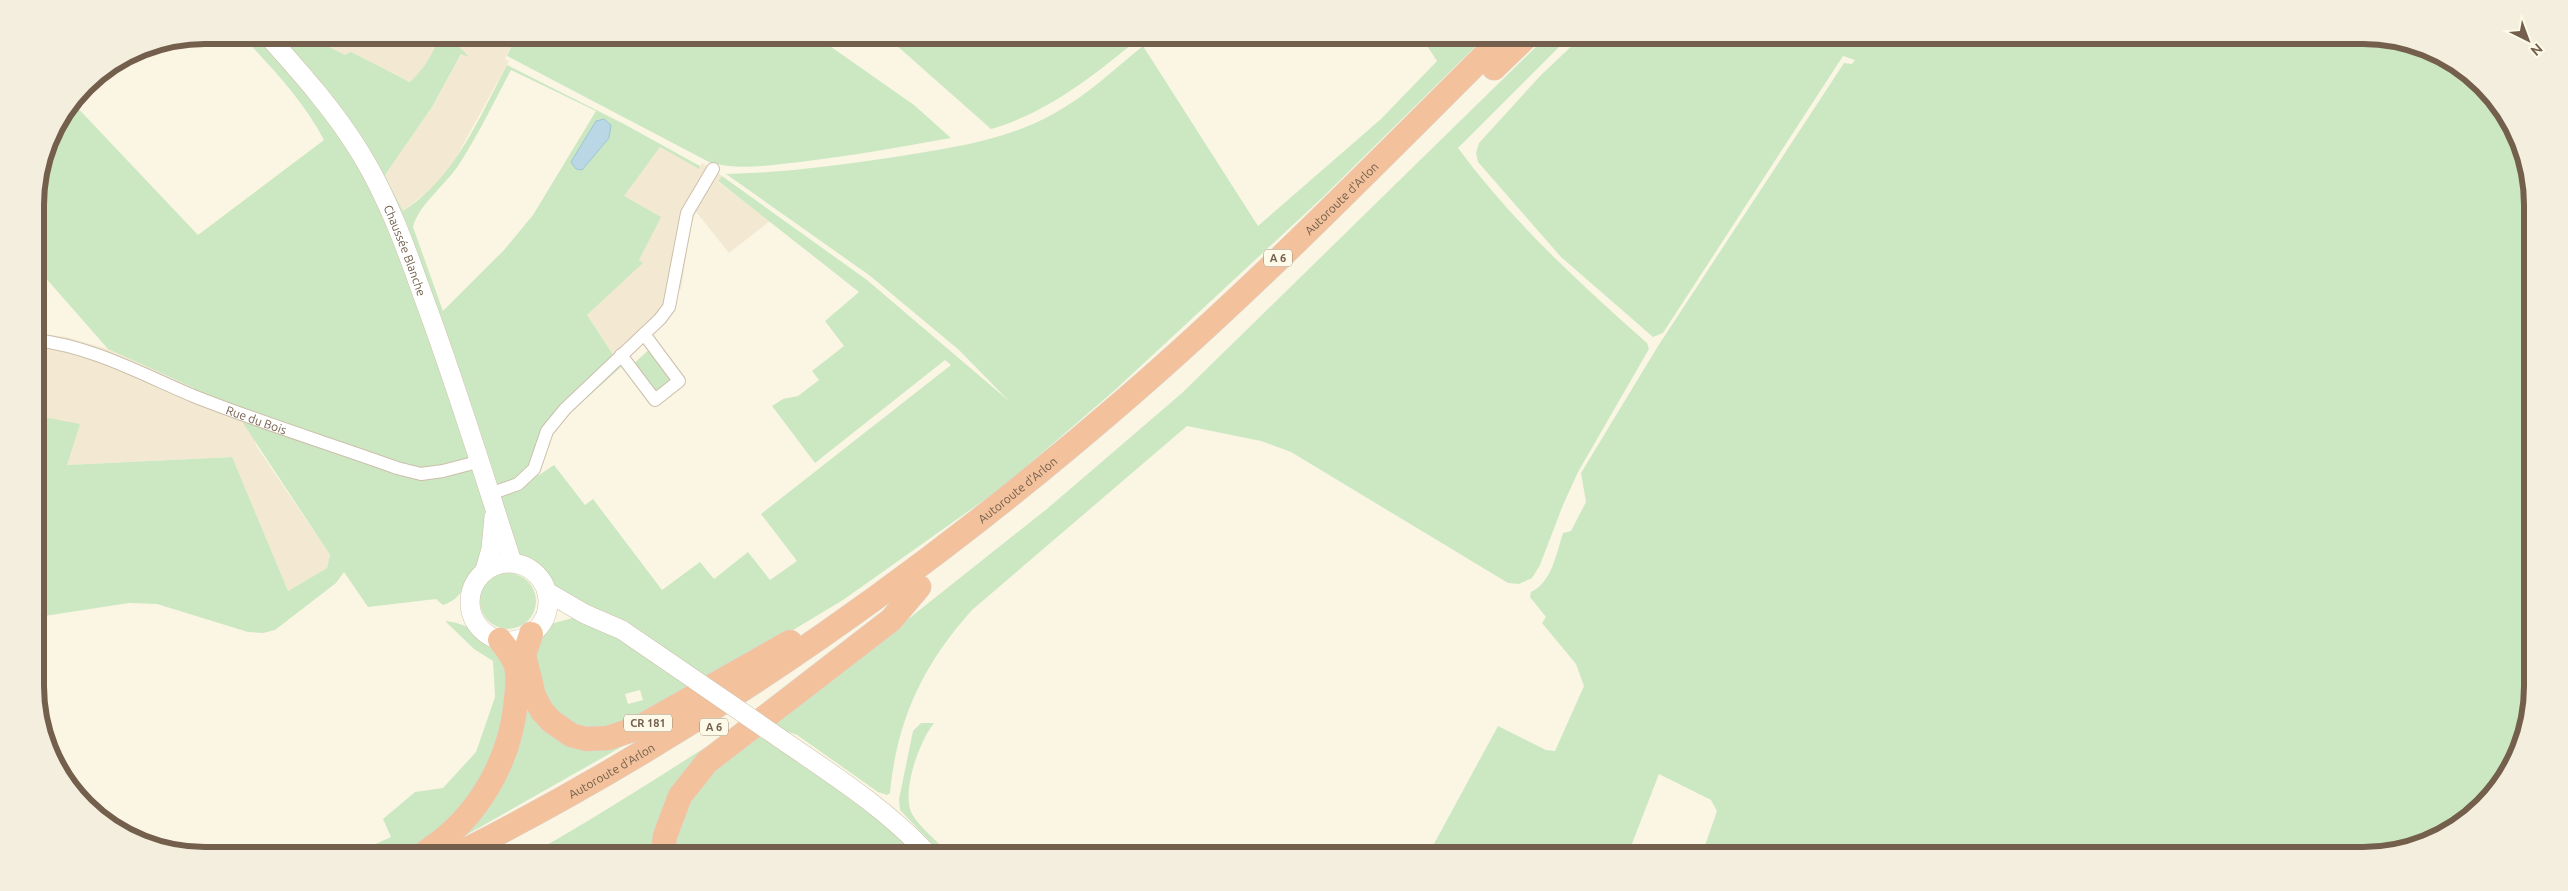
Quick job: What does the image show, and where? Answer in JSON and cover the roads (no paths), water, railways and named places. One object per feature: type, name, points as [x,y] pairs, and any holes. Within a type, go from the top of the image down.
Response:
[{"type":"highway","name":"Autoroute d'Arlon","points":[[472,847],[538,812],[676,732],[848,620],[975,524],[1129,396],[1212,321],[1496,44]]},
{"type":"highway","name":"Autoroute d'Arlon","points":[[506,847],[574,811],[763,696],[919,587],[1085,455],[1208,346],[1342,218],[1518,44]]},
{"type":"highway","name":"A 6","points":[[664,847],[665,836],[680,796],[707,762],[891,620],[919,587]]},
{"type":"highway","name":"CR 181","points":[[538,626],[524,655],[534,696],[542,711],[551,722],[571,735],[586,739],[608,738],[638,728],[822,624],[848,620]]},
{"type":"highway","points":[[432,847],[458,824],[483,796],[500,766],[509,742],[518,681],[516,666],[500,640]]},
{"type":"main road","name":"Chaussée Blanche","points":[[274,44],[334,116],[361,153],[379,185],[420,286],[481,460],[492,502],[512,562]]},
{"type":"main road","points":[[485,570],[493,566],[512,562],[524,565],[542,581],[547,592],[547,610],[538,626],[522,639],[500,640],[489,636],[480,628],[470,608],[472,587],[485,570],[492,550],[492,502]]},
{"type":"main road","points":[[547,592],[585,614],[622,630],[868,799],[921,847]]},
{"type":"main road","points":[[538,626],[585,614]]},
{"type":"street","points":[[492,502],[518,484],[534,469],[547,431],[565,409],[644,334],[669,307],[688,213],[714,169]]},
{"type":"street","points":[[621,355],[655,400],[679,381],[644,334]]},
{"type":"street","name":"Rue du Bois","points":[[44,341],[65,344],[105,356],[245,416],[397,468],[421,474],[443,471],[481,460]]},
{"type":"water","points":[[604,119],[611,125],[609,138],[582,170],[576,169],[571,162],[596,121]]}]
